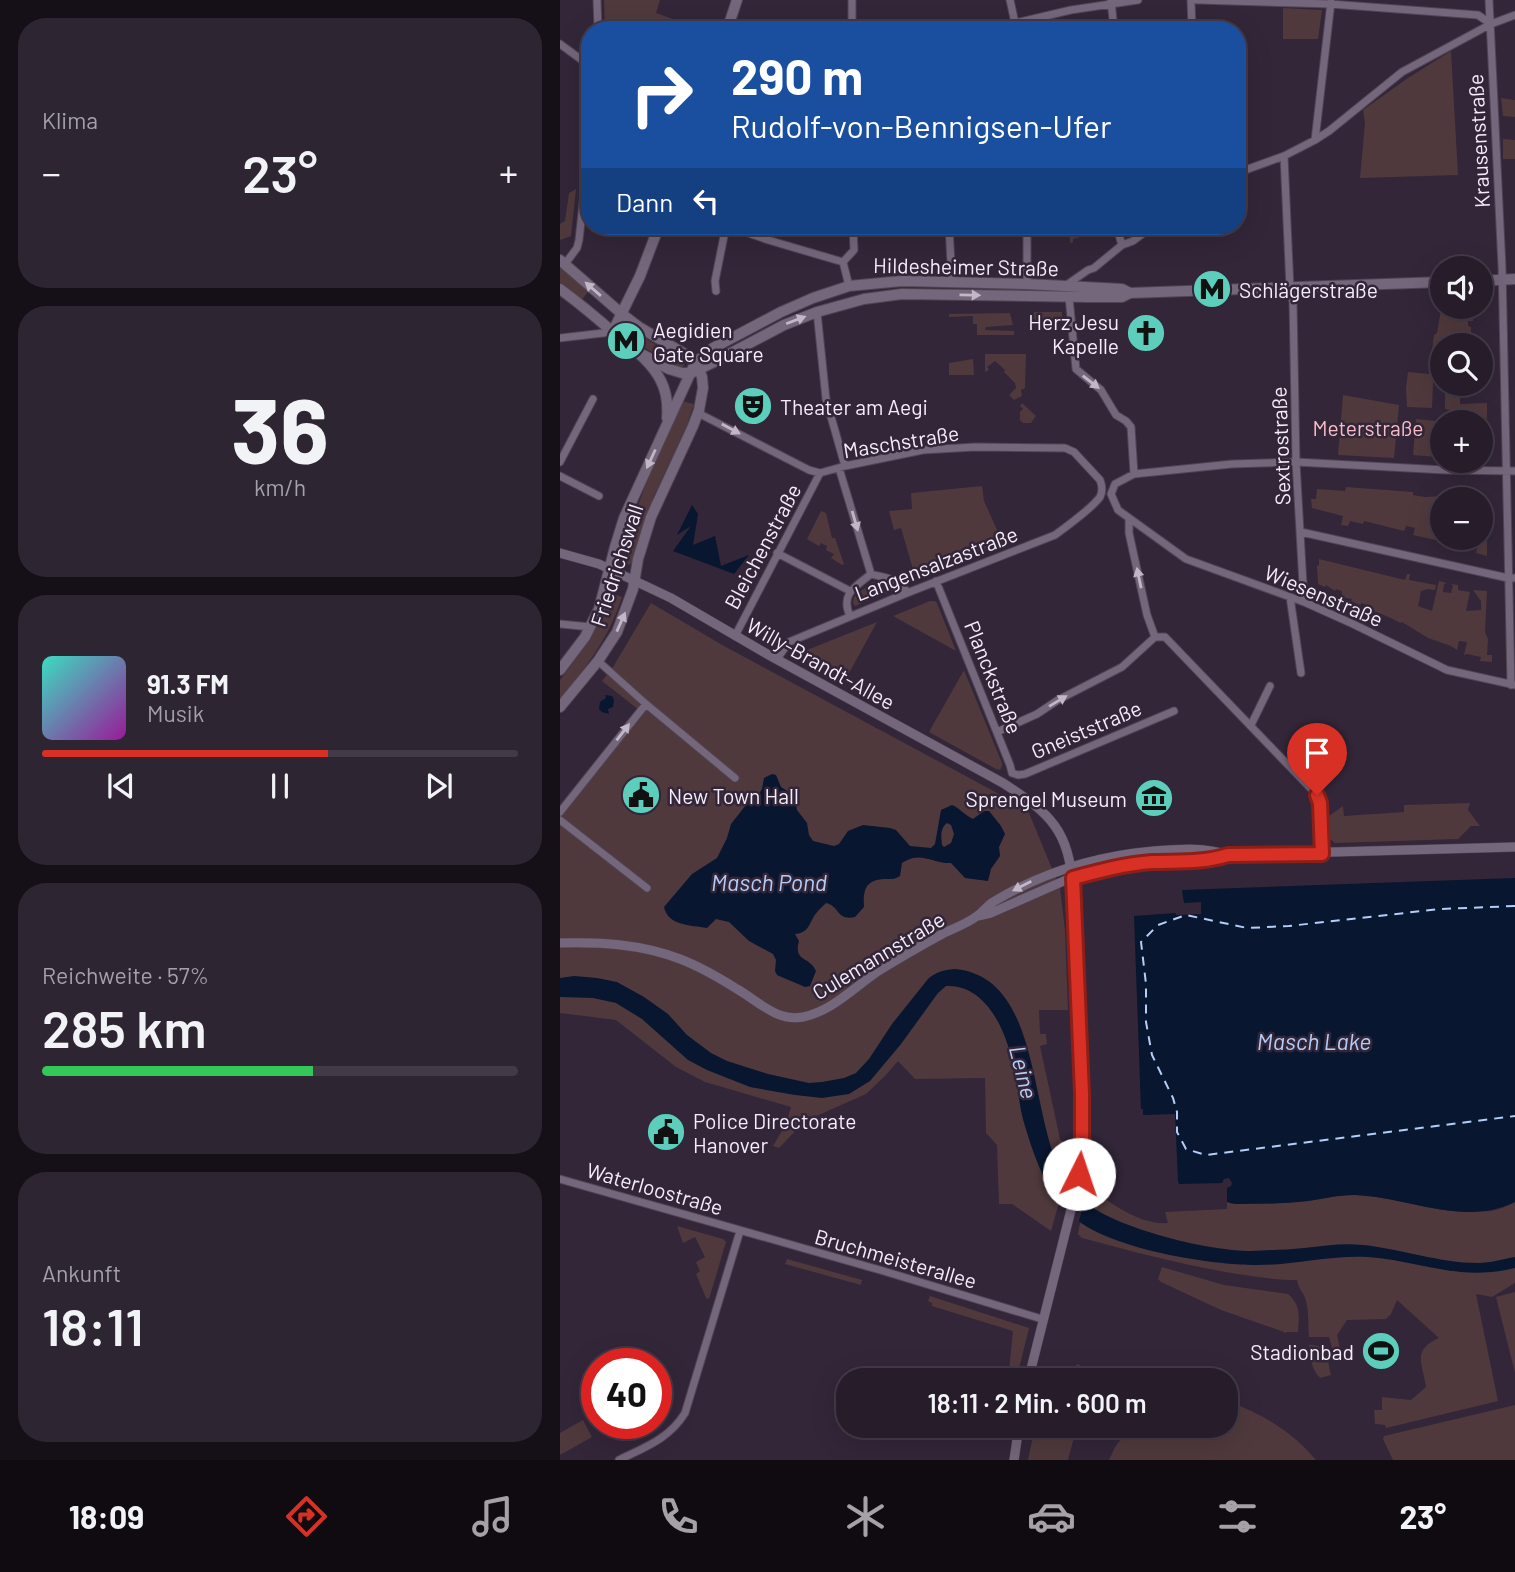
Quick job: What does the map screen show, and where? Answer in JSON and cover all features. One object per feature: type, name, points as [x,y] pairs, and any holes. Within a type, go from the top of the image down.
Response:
[{"type":"main road","points":[[730,21],[737,0]]},
{"type":"main road","points":[[613,331],[640,276],[656,235]]},
{"type":"main road","points":[[562,262],[639,327],[690,357],[695,368],[682,373],[636,351]]},
{"type":"main road","points":[[1493,280],[1515,279]]},
{"type":"main road","name":"Hildesheimer Straße","points":[[695,368],[713,348],[781,312],[849,286],[902,281],[952,282],[1027,284],[1067,291]]},
{"type":"main road","name":"Hildesheimer Straße","points":[[695,368],[777,328],[817,312],[864,299],[902,294],[1088,292],[1122,289],[1130,293],[1430,282]]},
{"type":"main road","points":[[560,289],[636,351],[659,377],[668,408],[665,427]]},
{"type":"main road","name":"Friedrichswall","points":[[560,707],[598,661],[620,625],[635,580],[650,517],[698,413],[703,388],[695,368]]},
{"type":"main road","name":"Friedrichswall","points":[[560,670],[591,627],[602,600],[624,518],[695,368]]},
{"type":"street","points":[[597,0],[598,21]]},
{"type":"street","points":[[852,0],[852,21]]},
{"type":"street","points":[[1010,0],[1017,21]]},
{"type":"street","points":[[1032,21],[1111,1],[1138,0]]},
{"type":"street","points":[[1193,21],[1194,0],[1331,2],[1478,15],[1491,24]]},
{"type":"street","name":"Krausenstraße","points":[[1489,0],[1502,280],[1513,685]]},
{"type":"street","points":[[1111,1],[1113,21]]},
{"type":"street","points":[[1315,140],[1331,2]]},
{"type":"street","points":[[1246,170],[1284,156],[1315,140],[1402,72],[1491,24],[1515,15]]},
{"type":"street","points":[[560,44],[581,59]]},
{"type":"street","name":"Sextrostraße","points":[[1284,156],[1304,603]]},
{"type":"street","points":[[562,262],[577,248],[581,222]]},
{"type":"street","points":[[716,291],[715,281],[725,235]]},
{"type":"street","points":[[753,235],[843,262]]},
{"type":"street","points":[[843,262],[854,250],[853,235]]},
{"type":"street","points":[[949,235],[952,282]]},
{"type":"street","points":[[1027,235],[1027,284]]},
{"type":"street","points":[[1119,235],[1122,245]]},
{"type":"street","points":[[1088,292],[1090,275],[1094,268],[1122,245],[1141,235]]},
{"type":"street","points":[[843,262],[849,286]]},
{"type":"street","points":[[1094,268],[1088,270],[1067,291],[1076,369],[1101,390],[1116,415],[1131,427],[1134,474]]},
{"type":"street","points":[[817,312],[826,399],[871,574]]},
{"type":"street","points":[[560,338],[613,331]]},
{"type":"street","points":[[560,461],[593,399]]},
{"type":"street","name":"Maschstraße","points":[[698,413],[809,470],[820,473],[923,450],[975,447],[1065,448],[1074,452],[1100,480],[1102,490]]},
{"type":"street","points":[[1154,636],[1129,533],[1129,518],[1118,510],[1111,494],[1115,484],[1134,474],[1232,464],[1296,462],[1515,471]]},
{"type":"street","name":"Bleichenstraße","points":[[735,636],[820,473]]},
{"type":"street","points":[[560,476],[599,496]]},
{"type":"street","name":"Langensalzastraße","points":[[777,659],[789,642],[936,581],[1055,536],[1100,497],[1102,490]]},
{"type":"street","name":"Wiesenstraße","points":[[1129,518],[1186,559],[1290,597],[1447,670],[1513,685]]},
{"type":"street","points":[[1301,532],[1511,578]]},
{"type":"street","name":"Willy-Brandt-Allee","points":[[560,553],[622,574],[671,598],[1003,783],[1048,816],[1062,836],[1072,866]]},
{"type":"street","points":[[777,553],[850,591]]},
{"type":"street","points":[[850,616],[847,597],[850,591],[871,574]]},
{"type":"street","points":[[871,574],[896,580],[903,585],[907,593]]},
{"type":"street","name":"Planckstraße","points":[[936,581],[1012,773]]},
{"type":"street","points":[[1290,597],[1301,673]]},
{"type":"street","points":[[560,624],[591,627]]},
{"type":"street","points":[[997,732],[1037,714],[1122,667],[1154,636],[1165,637],[1317,795],[1320,803],[1322,854]]},
{"type":"street","points":[[598,661],[735,778]]},
{"type":"street","points":[[1251,725],[1270,686]]},
{"type":"street","points":[[560,811],[646,704]]},
{"type":"street","name":"Gneiststraße","points":[[1012,773],[1025,774],[1174,711]]},
{"type":"street","points":[[1003,783],[1012,773]]},
{"type":"street","points":[[563,822],[647,888]]},
{"type":"street","points":[[1228,855],[1515,847]]},
{"type":"street","name":"Culemannstraße","points":[[560,943],[623,944],[678,958],[705,970],[767,1010],[798,1018],[827,1008],[874,974],[977,916],[990,904],[1017,888],[1072,866],[1129,853],[1178,849],[1213,850],[1228,855]]},
{"type":"street","name":"Culemannstraße","points":[[977,916],[991,913],[1059,883],[1102,870],[1132,864],[1213,860],[1228,855]]},
{"type":"street","points":[[1031,1368],[1077,1185],[1082,1153],[1072,866]]},
{"type":"street","name":"Waterloostraße","points":[[560,1179],[740,1231]]},
{"type":"street","points":[[619,1460],[668,1434],[685,1413],[740,1231]]},
{"type":"street","name":"Bruchmeisterallee","points":[[740,1231],[1042,1319]]},
{"type":"street","points":[[1014,1460],[1017,1438]]},
{"type":"green space","points":[[604,0],[660,0],[656,13],[679,21],[605,21]]},
{"type":"green space","points":[[1283,8],[1322,10],[1318,39],[1283,39]]},
{"type":"green space","points":[[1451,51],[1458,175],[1360,178],[1365,123],[1363,110]]},
{"type":"green space","points":[[1501,98],[1515,100],[1515,117],[1503,116]]},
{"type":"green space","points":[[1503,139],[1515,140],[1515,159],[1503,159]]},
{"type":"green space","points":[[576,189],[571,236],[560,240],[560,224],[565,221],[569,193]]},
{"type":"green space","points":[[1070,235],[1088,235],[1073,239],[1070,243]]},
{"type":"green space","points":[[560,263],[590,289],[581,301],[560,285]]},
{"type":"green space","points":[[1034,312],[1062,312],[1063,323],[1034,324]]},
{"type":"green space","points":[[1010,313],[1013,325],[986,327],[985,330],[1014,331],[1014,335],[977,335],[977,324],[973,324],[973,316],[949,317],[949,314]]},
{"type":"green space","points":[[1439,319],[1473,319],[1468,321],[1468,326],[1471,327],[1471,333],[1437,333]]},
{"type":"green space","points":[[626,326],[685,365],[681,368],[675,367],[625,335]]},
{"type":"green space","points":[[985,354],[1026,354],[1025,388],[1021,390],[1022,396],[1014,400],[1009,395],[1016,388],[1015,383],[995,361],[985,371]]},
{"type":"green space","points":[[973,359],[974,375],[949,375],[949,363]]},
{"type":"green space","points":[[1430,366],[1432,408],[1407,407],[1408,372],[1429,374]]},
{"type":"green space","name":"Meterstraße","points":[[1343,395],[1399,405],[1394,458],[1338,455]]},
{"type":"green space","points":[[1445,396],[1460,396],[1460,404],[1487,403],[1487,410],[1445,409]]},
{"type":"green space","points":[[682,401],[694,404],[653,498],[632,563],[629,565],[621,561],[623,547],[650,474]]},
{"type":"green space","points":[[1022,403],[1036,416],[1031,423],[1023,423],[1020,420]]},
{"type":"green space","points":[[1416,419],[1430,420],[1430,456],[1413,455]]},
{"type":"green space","points":[[982,486],[984,501],[1003,543],[921,576],[915,576],[901,528],[894,530],[889,511],[912,509],[911,493]]},
{"type":"green space","points":[[1346,487],[1413,492],[1413,495],[1430,497],[1430,539],[1413,535],[1415,528],[1406,526],[1404,531],[1364,521],[1363,524],[1350,521],[1348,526],[1341,525],[1343,516],[1312,508],[1311,499],[1316,499],[1317,489],[1345,491]]},
{"type":"green space","points":[[821,511],[826,513],[832,538],[835,538],[844,564],[842,565],[831,558],[834,554],[826,550],[827,546],[821,543],[819,546],[807,539]]},
{"type":"green space","points":[[1477,550],[1487,550],[1487,556],[1476,553]]},
{"type":"green space","points":[[1319,559],[1405,580],[1407,574],[1410,574],[1409,580],[1436,585],[1435,590],[1421,591],[1418,606],[1432,611],[1439,581],[1447,583],[1444,584],[1443,592],[1451,593],[1451,584],[1458,585],[1458,590],[1470,592],[1466,611],[1481,610],[1481,601],[1473,590],[1487,591],[1485,632],[1488,639],[1487,655],[1492,655],[1492,662],[1480,661],[1481,657],[1464,655],[1467,642],[1459,641],[1457,650],[1428,638],[1402,622],[1370,610],[1371,608],[1362,603],[1360,605],[1351,601],[1352,599],[1342,597],[1342,591],[1318,584]]},
{"type":"green space","points":[[872,582],[891,585],[894,590],[855,606],[854,597]]},
{"type":"green space","points":[[609,592],[622,597],[611,626],[588,663],[560,699],[560,680],[595,629]]},
{"type":"green space","points":[[930,601],[937,603],[956,651],[893,616]]},
{"type":"green space","points":[[651,603],[724,646],[1001,795],[1029,813],[1060,888],[1065,930],[1068,1010],[1039,1010],[1040,1034],[1046,1034],[1047,1044],[1040,1046],[1060,1139],[1069,1149],[1067,1174],[1051,1231],[1012,1204],[999,1204],[997,1145],[986,1133],[985,1078],[915,1079],[898,1061],[866,1094],[805,1121],[779,1148],[773,1146],[786,1124],[791,1107],[705,1082],[676,1067],[616,1020],[560,1013],[560,807],[639,710],[602,681]]},
{"type":"green space","points":[[877,622],[843,684],[801,659],[802,652]]},
{"type":"green space","points":[[964,670],[1002,763],[1000,770],[929,732]]},
{"type":"green space","points":[[1470,803],[1468,810],[1480,826],[1471,826],[1458,839],[1335,843],[1330,839],[1329,816],[1343,806],[1344,816],[1404,812],[1404,805]]},
{"type":"green space","points":[[1089,1188],[1126,1212],[1157,1223],[1168,1223],[1165,1212],[1227,1209],[1227,1202],[1289,1203],[1344,1195],[1473,1212],[1497,1210],[1515,1202],[1515,1283],[1492,1297],[1476,1294],[1498,1401],[1386,1428],[1385,1425],[1375,1424],[1374,1410],[1382,1410],[1382,1397],[1411,1400],[1426,1387],[1421,1364],[1422,1352],[1439,1338],[1397,1300],[1386,1319],[1347,1320],[1337,1335],[1342,1358],[1335,1358],[1329,1337],[1309,1337],[1307,1305],[1297,1280],[1217,1270],[1082,1238],[1078,1234]]},
{"type":"green space","points":[[677,1226],[726,1242],[709,1299],[706,1298],[696,1274],[700,1271],[696,1262],[705,1257],[695,1237],[683,1243]]},
{"type":"green space","points":[[787,1259],[862,1280],[861,1285],[785,1264]]},
{"type":"green space","points":[[1162,1267],[1224,1285],[1288,1294],[1297,1307],[1298,1332],[1284,1333],[1221,1310],[1161,1282],[1158,1279]]},
{"type":"green space","points":[[1515,1292],[1515,1373],[1496,1297]]},
{"type":"green space","points":[[930,1296],[1029,1328],[1019,1368],[1009,1368],[1013,1331],[932,1306],[928,1301]]},
{"type":"green space","points":[[1309,1345],[1316,1345],[1324,1350],[1331,1375],[1320,1378],[1317,1374]]},
{"type":"green space","points":[[1238,1405],[1276,1425],[1316,1460],[1109,1460],[1122,1438],[1238,1438]]},
{"type":"green space","points":[[1515,1405],[1515,1460],[1393,1460],[1383,1439],[1384,1436]]},
{"type":"green space","points":[[581,1421],[581,1439],[588,1439],[560,1455],[560,1433]]},
{"type":"green space","points":[[1033,1438],[1074,1438],[1068,1460],[1028,1460]]},
{"type":"water","points":[[692,505],[698,514],[693,545],[715,536],[721,566],[749,555],[734,574],[673,551],[691,526],[677,535]]},
{"type":"water","points":[[605,695],[612,696],[614,700],[613,707],[608,709],[609,714],[599,709],[600,702],[606,698]]},
{"type":"water","name":"Masch Pond","points":[[776,775],[781,787],[792,794],[813,841],[834,846],[839,844],[848,831],[863,825],[896,830],[910,846],[931,848],[935,844],[941,810],[952,805],[973,819],[984,811],[989,811],[1005,834],[999,847],[1000,856],[991,869],[988,881],[965,878],[951,863],[922,858],[909,859],[902,863],[900,876],[869,884],[865,891],[864,907],[855,917],[844,917],[826,903],[807,929],[795,934],[799,941],[800,956],[816,971],[810,986],[805,987],[777,975],[773,954],[749,941],[729,922],[716,919],[707,928],[687,925],[670,918],[664,907],[692,874],[717,858],[731,824],[759,794],[764,778]],"holes":[[[947,823],[951,825],[954,834],[951,843],[944,847],[942,830]]]},
{"type":"water","name":"Masch Lake","points":[[1515,878],[1515,1202],[1476,1212],[1436,1209],[1355,1195],[1289,1203],[1236,1204],[1227,1202],[1227,1188],[1232,1183],[1229,1178],[1222,1183],[1179,1184],[1175,1114],[1143,1115],[1141,1109],[1134,916],[1201,914],[1201,902],[1184,903],[1182,890]]},
{"type":"water","name":"Leine","points":[[955,969],[986,979],[1007,1001],[1022,1030],[1049,1139],[1060,1170],[1076,1195],[1091,1207],[1133,1227],[1209,1247],[1251,1251],[1356,1244],[1463,1262],[1478,1263],[1515,1257],[1515,1268],[1495,1272],[1458,1272],[1368,1257],[1267,1265],[1232,1264],[1157,1252],[1107,1237],[1087,1227],[1071,1215],[1055,1196],[1037,1162],[1023,1120],[1014,1067],[1002,1030],[981,999],[962,988],[946,986],[938,993],[870,1081],[849,1094],[822,1098],[750,1087],[688,1060],[642,1019],[616,1003],[593,998],[560,997],[560,978],[574,976],[617,982],[668,1014],[687,1035],[711,1053],[768,1074],[809,1083],[844,1078],[856,1073],[928,979],[940,972]]},
{"type":"pier","points":[[1069,1179],[1085,1198],[1078,1225],[1062,1208]]},
{"type":"ferry route","points":[[1515,906],[1440,909],[1289,926],[1247,928],[1186,915],[1158,925],[1141,942],[1146,984],[1146,1022],[1152,1055],[1173,1098],[1177,1112],[1177,1132],[1186,1149],[1206,1155],[1515,1116]]},
{"type":"place","name":"Schlägerstraße","points":[[1212,289]]},
{"type":"place","name":"Herz Jesu Kapelle","points":[[1146,333]]},
{"type":"place","name":"Aegidien Gate Square","points":[[626,341]]},
{"type":"place","name":"Theater am Aegi","points":[[753,406]]},
{"type":"place","name":"New Town Hall","points":[[641,795]]},
{"type":"place","name":"Sprengel Museum","points":[[1154,798]]},
{"type":"place","name":"Police Directorate Hanover","points":[[666,1132]]},
{"type":"place","name":"Stadionbad","points":[[1381,1351]]},
{"type":"route","points":[[1079,1174],[1082,1153],[1082,1094],[1073,878],[1139,863],[1213,860],[1228,855],[1322,854],[1320,803],[1317,795]]}]
